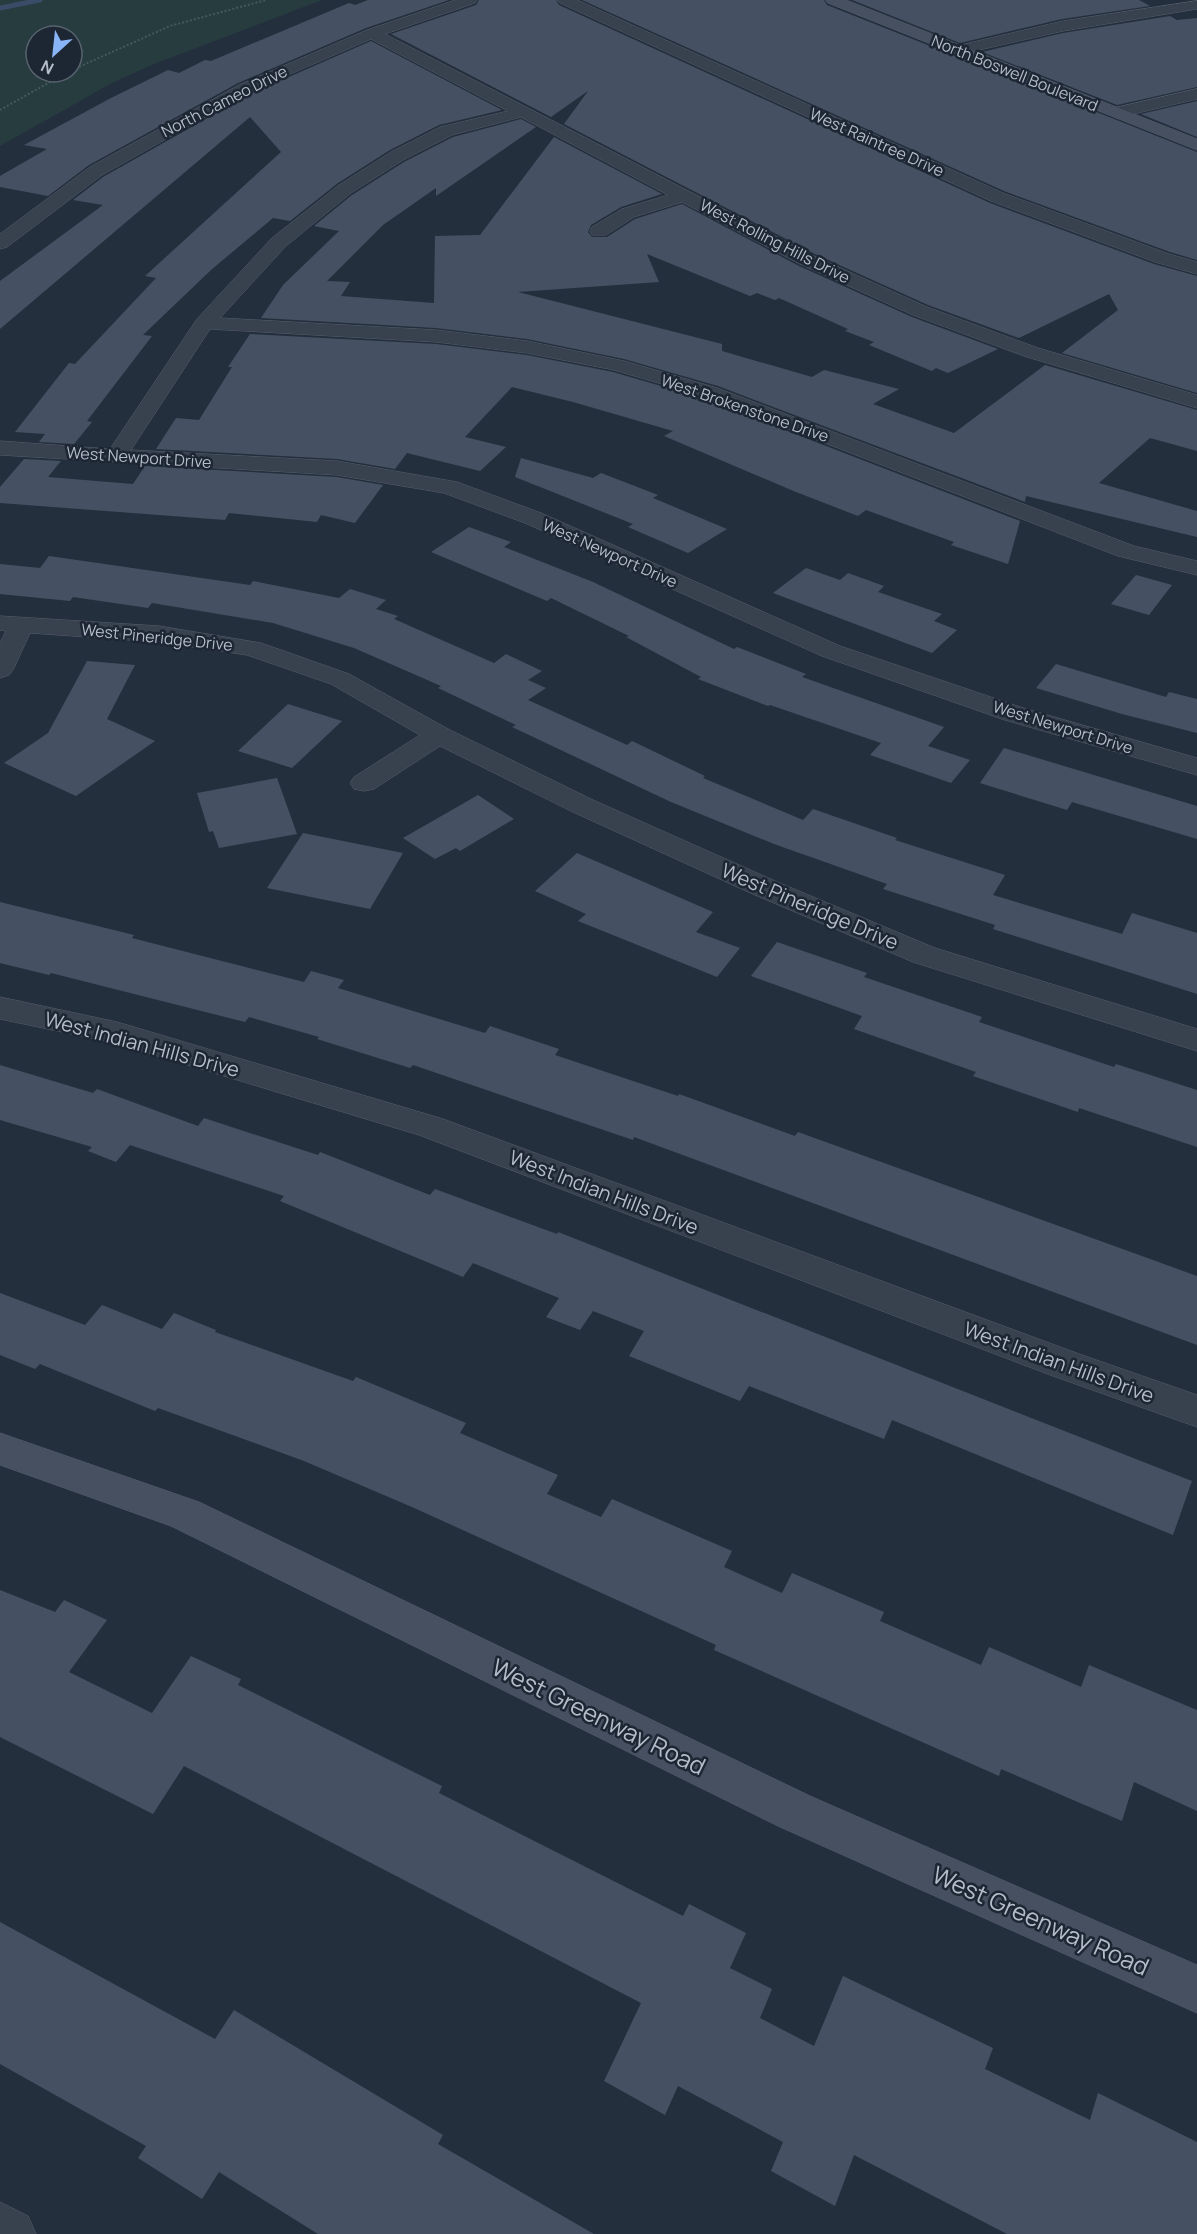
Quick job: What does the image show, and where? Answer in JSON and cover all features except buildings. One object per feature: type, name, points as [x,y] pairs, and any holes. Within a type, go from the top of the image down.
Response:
[{"type":"street","name":"North Cameo Drive","points":[[0,243],[96,171],[173,125],[245,88],[372,33],[470,0]]},
{"type":"street","name":"West Raintree Drive","points":[[565,0],[997,197],[1162,258],[1197,268]]},
{"type":"street","name":"North Boswell Boulevard","points":[[833,0],[1197,145]]},
{"type":"street","points":[[957,50],[1074,24],[1197,5]]},
{"type":"street","name":"West Rolling Hills Drive","points":[[372,33],[807,260],[921,311],[1031,352],[1197,402]]},
{"type":"street","points":[[1116,113],[1197,94]]},
{"type":"street","points":[[116,456],[204,324],[279,242],[345,189],[397,156],[446,131],[522,112]]},
{"type":"street","points":[[598,231],[628,213],[686,195]]},
{"type":"street","name":"West Brokenstone Drive","points":[[204,324],[436,336],[527,347],[617,365],[710,392],[1126,551],[1197,568]]},
{"type":"street","name":"West Newport Drive","points":[[0,448],[337,468],[449,487],[533,518],[831,651],[1014,714],[1197,767]]},
{"type":"street","points":[[0,670],[10,624]]},
{"type":"street","name":"West Pineridge Drive","points":[[10,624],[159,634],[252,648],[340,680],[439,735],[583,806],[765,888],[924,955],[1197,1040]]},
{"type":"street","points":[[364,783],[439,735]]},
{"type":"street","name":"West Indian Hills Drive","points":[[0,1008],[117,1033],[431,1127],[1066,1365],[1197,1411]]},
{"type":"street","name":"West Greenway Road","points":[[0,1449],[185,1514],[794,1811],[1197,1989]]},
{"type":"street","points":[[0,2228],[10,2234]]},
{"type":"path","points":[[84,65],[170,26],[266,0]]},
{"type":"path","points":[[0,110],[47,84]]},
{"type":"green space","points":[[0,0],[322,0],[154,64],[112,83],[0,146]]},
{"type":"waterway","points":[[0,8],[40,0]]}]
